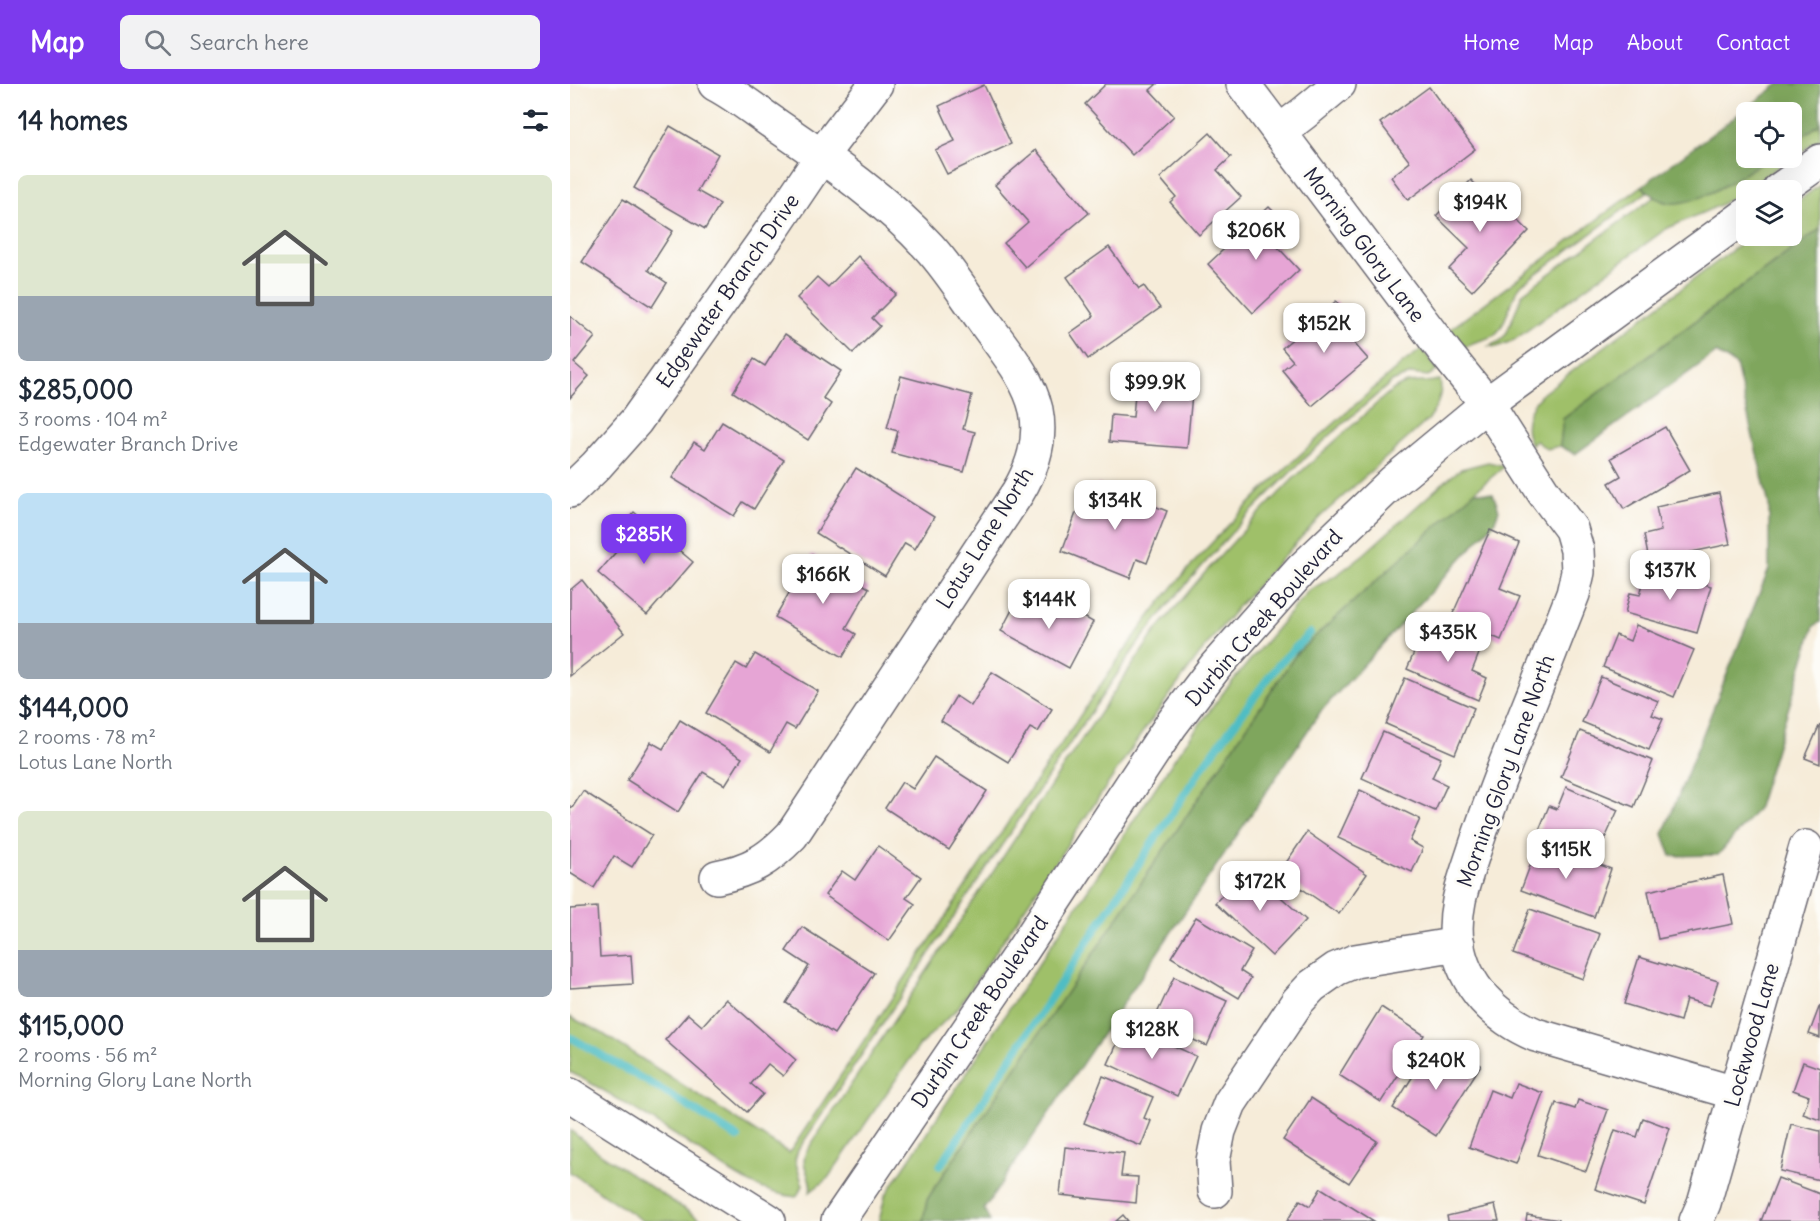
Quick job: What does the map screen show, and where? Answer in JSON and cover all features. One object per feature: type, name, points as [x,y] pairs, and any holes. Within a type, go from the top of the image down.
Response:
[{"type":"street","name":"Lotus Lane North","points":[[715,84],[822,157],[897,214],[930,249],[1008,355],[1029,390],[1036,410],[1038,432],[1029,474],[792,835],[777,851],[759,864],[717,877]]},
{"type":"street","name":"Edgewater Branch Drive","points":[[570,491],[636,421],[876,84]]},
{"type":"street","name":"Morning Glory Lane","points":[[1243,84],[1445,352],[1488,404]]},
{"type":"street","points":[[1279,132],[1339,84]]},
{"type":"street","points":[[1793,180],[1820,161]]},
{"type":"street","name":"Durbin Creek Boulevard","points":[[838,1221],[1022,951],[1171,725],[1215,667],[1302,569],[1394,481],[1488,404],[1736,221]]},
{"type":"street","name":"Morning Glory Lane North","points":[[1488,404],[1544,493],[1570,529],[1577,550],[1578,572],[1573,594],[1487,812],[1458,901],[1456,918],[1458,944],[1464,968],[1493,1010],[1521,1029],[1547,1039],[1735,1093]]},
{"type":"street","name":"Lockwood Lane","points":[[1696,1221],[1704,1203],[1806,847]]},
{"type":"street","points":[[1215,1191],[1213,1161],[1219,1131],[1230,1102],[1298,1001],[1312,986],[1336,969],[1355,961],[1458,944]]},
{"type":"street","points":[[570,1095],[769,1221]]},
{"type":"green space","points":[[1779,84],[1820,84],[1820,124],[1802,136],[1802,102],[1755,102]]},
{"type":"green space","points":[[1736,116],[1736,168],[1753,168],[1721,188],[1681,203],[1661,200],[1642,186]]},
{"type":"green space","points":[[1820,124],[1820,139],[1802,151],[1802,136]]},
{"type":"green space","points":[[1753,168],[1777,168],[1759,180],[1736,180],[1736,195],[1720,205],[1666,229],[1514,340],[1497,347],[1489,346],[1500,341],[1506,334],[1523,293],[1654,197],[1667,203],[1722,187]]},
{"type":"green space","points":[[1820,185],[1820,229],[1802,242],[1802,198]]},
{"type":"green space","points":[[1642,186],[1647,192],[1521,285],[1514,295],[1503,324],[1492,336],[1466,347],[1457,342],[1448,331]]},
{"type":"green space","points":[[1820,229],[1820,622],[1814,626],[1757,810],[1718,855],[1671,856],[1663,834],[1769,569],[1769,505],[1736,365],[1716,353],[1575,454],[1560,446],[1563,419],[1797,246],[1802,246],[1802,242]]},
{"type":"green space","points":[[1738,246],[1797,246],[1563,419],[1560,446],[1547,449],[1536,441],[1531,445],[1526,424],[1533,405],[1542,394]]},
{"type":"green space","points":[[1422,349],[1438,370],[1428,376],[1411,374],[1392,382],[1306,457],[1242,521],[1174,598],[1137,645],[798,1150],[795,1160],[803,1186],[796,1197],[750,1183],[640,1113],[570,1072],[570,1017],[600,1032],[789,1153],[1096,692],[1169,591],[1214,540],[1293,461],[1404,362]]},
{"type":"green space","points":[[1440,380],[1439,401],[1429,419],[1320,517],[1240,604],[1199,655],[1142,733],[958,1008],[919,1046],[828,1178],[810,1192],[810,1182],[804,1163],[806,1152],[1155,632],[1201,577],[1293,479],[1385,396],[1406,383]]},
{"type":"green space","points":[[1488,462],[1505,466],[1297,653],[935,1187],[927,1200],[923,1221],[879,1221],[885,1196],[1179,752],[1226,689],[1308,591],[1338,574],[1364,554],[1461,469]]},
{"type":"green space","points":[[1475,491],[1493,494],[1499,510],[1494,523],[1321,711],[984,1209],[990,1221],[923,1221],[927,1200],[935,1187],[1297,653]]},
{"type":"green space","points":[[570,1130],[602,1155],[703,1221],[643,1221],[570,1172]]},
{"type":"building","points":[[1106,84],[1157,84],[1150,90],[1174,116],[1132,155],[1085,104]]},
{"type":"building","points":[[984,85],[1011,144],[947,174],[935,150],[955,141],[939,106]]},
{"type":"building","points":[[1429,87],[1475,149],[1408,200],[1391,177],[1410,162],[1380,123]]},
{"type":"building","points":[[670,126],[718,154],[697,191],[720,204],[705,229],[634,188]]},
{"type":"building","points":[[1210,133],[1231,157],[1217,170],[1241,197],[1199,235],[1170,202],[1176,197],[1160,178]]},
{"type":"building","points":[[1036,150],[1089,213],[1025,267],[1004,243],[1028,222],[995,185]]},
{"type":"building","points":[[1471,180],[1489,198],[1492,195],[1529,231],[1472,291],[1449,269],[1469,248],[1436,216]]},
{"type":"building","points":[[623,199],[673,231],[648,270],[667,283],[652,307],[582,262]]},
{"type":"building","points":[[1269,207],[1291,229],[1275,244],[1299,270],[1253,313],[1208,264]]},
{"type":"building","points":[[1109,247],[1139,289],[1144,286],[1160,308],[1088,359],[1070,333],[1094,316],[1067,277]]},
{"type":"building","points":[[858,256],[896,294],[872,318],[880,326],[853,353],[797,298],[817,277],[828,287]]},
{"type":"building","points":[[1336,301],[1363,333],[1353,342],[1368,359],[1312,406],[1282,370],[1293,361],[1282,348]]},
{"type":"building","points":[[570,316],[595,337],[574,363],[589,376],[570,398]]},
{"type":"building","points":[[785,334],[841,371],[823,398],[831,404],[808,440],[733,392],[754,359],[765,366]]},
{"type":"building","points":[[1137,370],[1181,374],[1180,393],[1192,394],[1187,448],[1109,442],[1111,415],[1133,417]]},
{"type":"building","points":[[901,376],[972,395],[963,429],[975,432],[964,472],[892,453],[898,431],[887,428]]},
{"type":"building","points":[[722,422],[784,460],[754,509],[743,502],[734,516],[672,478],[694,442],[705,449]]},
{"type":"building","points":[[1665,427],[1690,470],[1624,509],[1609,483],[1621,476],[1611,458]]},
{"type":"building","points":[[856,468],[934,517],[915,549],[905,543],[885,576],[816,533]]},
{"type":"building","points":[[1098,484],[1167,511],[1147,563],[1137,559],[1130,578],[1062,551],[1076,513],[1085,516]]},
{"type":"building","points":[[1719,493],[1730,544],[1649,561],[1644,535],[1661,531],[1656,507]]},
{"type":"building","points":[[634,512],[693,562],[647,615],[598,573],[627,539],[618,531]]},
{"type":"building","points":[[1490,530],[1519,543],[1500,588],[1520,596],[1501,640],[1451,618]]},
{"type":"building","points":[[812,554],[869,588],[846,628],[856,634],[843,657],[775,617]]},
{"type":"building","points":[[1647,569],[1711,586],[1697,633],[1625,613],[1630,593],[1640,595]]},
{"type":"building","points":[[582,580],[624,633],[570,676],[570,590]]},
{"type":"building","points":[[1046,596],[1093,622],[1069,668],[1001,631],[1015,604],[1035,615]]},
{"type":"building","points":[[1636,625],[1694,650],[1674,697],[1603,667],[1616,635],[1630,641]]},
{"type":"building","points":[[1425,627],[1480,651],[1472,671],[1487,678],[1478,700],[1407,669]]},
{"type":"building","points":[[755,654],[818,691],[795,729],[786,724],[770,752],[706,713],[736,663],[746,669]]},
{"type":"building","points":[[992,672],[1052,709],[1038,732],[1030,728],[1008,762],[941,721],[956,696],[971,706]]},
{"type":"building","points":[[1601,677],[1658,701],[1652,715],[1663,719],[1649,750],[1582,722]]},
{"type":"building","points":[[1405,678],[1474,708],[1455,754],[1386,724]]},
{"type":"building","points":[[680,720],[742,758],[725,785],[703,772],[678,812],[627,780],[651,742],[663,749]]},
{"type":"building","points":[[1820,724],[1820,764],[1805,758]]},
{"type":"building","points":[[1580,731],[1653,761],[1634,807],[1561,777]]},
{"type":"building","points":[[1383,732],[1441,758],[1432,778],[1447,785],[1435,811],[1362,778]]},
{"type":"building","points":[[934,757],[987,791],[949,850],[885,808],[902,782],[913,789]]},
{"type":"building","points":[[1566,787],[1618,810],[1597,856],[1539,830],[1549,806],[1557,809]]},
{"type":"building","points":[[1360,790],[1420,819],[1410,841],[1423,848],[1412,872],[1338,838]]},
{"type":"building","points":[[583,791],[652,835],[632,867],[614,856],[594,888],[570,873],[570,806],[572,808]]},
{"type":"building","points":[[1307,832],[1367,874],[1339,914],[1279,873]]},
{"type":"building","points":[[1539,842],[1611,869],[1594,917],[1521,890]]},
{"type":"building","points":[[878,846],[921,877],[906,898],[915,904],[889,941],[825,895],[842,871],[855,880]]},
{"type":"building","points":[[1248,867],[1306,920],[1272,956],[1215,903]]},
{"type":"building","points":[[1723,875],[1733,924],[1658,939],[1648,891]]},
{"type":"building","points":[[597,907],[600,957],[631,955],[633,984],[570,988],[570,909]]},
{"type":"building","points":[[1530,909],[1600,934],[1583,979],[1513,954]]},
{"type":"building","points":[[1196,917],[1252,951],[1240,971],[1251,978],[1239,998],[1171,957]]},
{"type":"building","points":[[802,927],[874,973],[834,1034],[786,1003],[809,966],[786,951]]},
{"type":"building","points":[[1639,957],[1718,981],[1710,1006],[1686,999],[1680,1021],[1624,1004]]},
{"type":"building","points":[[1174,977],[1227,1001],[1207,1046],[1153,1022]]},
{"type":"building","points":[[726,999],[796,1060],[783,1076],[768,1064],[751,1084],[763,1094],[747,1112],[665,1040],[688,1014],[702,1026]]},
{"type":"building","points":[[1820,1005],[1820,1038],[1809,1034]]},
{"type":"building","points":[[1381,1007],[1424,1035],[1381,1102],[1339,1075]]},
{"type":"building","points":[[1126,1024],[1196,1056],[1177,1096],[1108,1064]]},
{"type":"building","points":[[1458,1051],[1481,1065],[1436,1136],[1393,1108],[1426,1055],[1447,1068]]},
{"type":"building","points":[[1803,1062],[1820,1068],[1820,1120],[1803,1114],[1809,1096],[1793,1090]]},
{"type":"building","points":[[1103,1076],[1153,1097],[1144,1118],[1151,1121],[1141,1146],[1084,1123]]},
{"type":"building","points":[[1516,1083],[1543,1093],[1516,1164],[1469,1147],[1490,1090],[1510,1098]]},
{"type":"building","points":[[1311,1098],[1377,1141],[1349,1183],[1283,1140]]},
{"type":"building","points":[[1578,1100],[1608,1110],[1586,1171],[1538,1155],[1556,1103],[1575,1109]]},
{"type":"building","points":[[1643,1118],[1670,1128],[1644,1205],[1595,1189],[1615,1130],[1637,1137]]},
{"type":"building","points":[[1791,1124],[1820,1131],[1820,1180],[1780,1171]]},
{"type":"building","points":[[1065,1147],[1124,1153],[1121,1176],[1138,1177],[1136,1203],[1060,1195]]},
{"type":"building","points":[[1778,1178],[1820,1194],[1820,1221],[1761,1221]]},
{"type":"building","points":[[1321,1188],[1374,1221],[1287,1221],[1300,1200],[1310,1206]]},
{"type":"building","points":[[1495,1205],[1499,1221],[1448,1221],[1447,1216]]},
{"type":"building","points":[[1123,1215],[1128,1221],[1116,1221]]},
{"type":"building","points":[[1527,1215],[1559,1220],[1559,1221],[1526,1221]]},
{"type":"waterway","points":[[940,1166],[1203,766],[1278,665],[1310,633]]},
{"type":"waterway","points":[[570,1037],[667,1093],[738,1138]]}]
